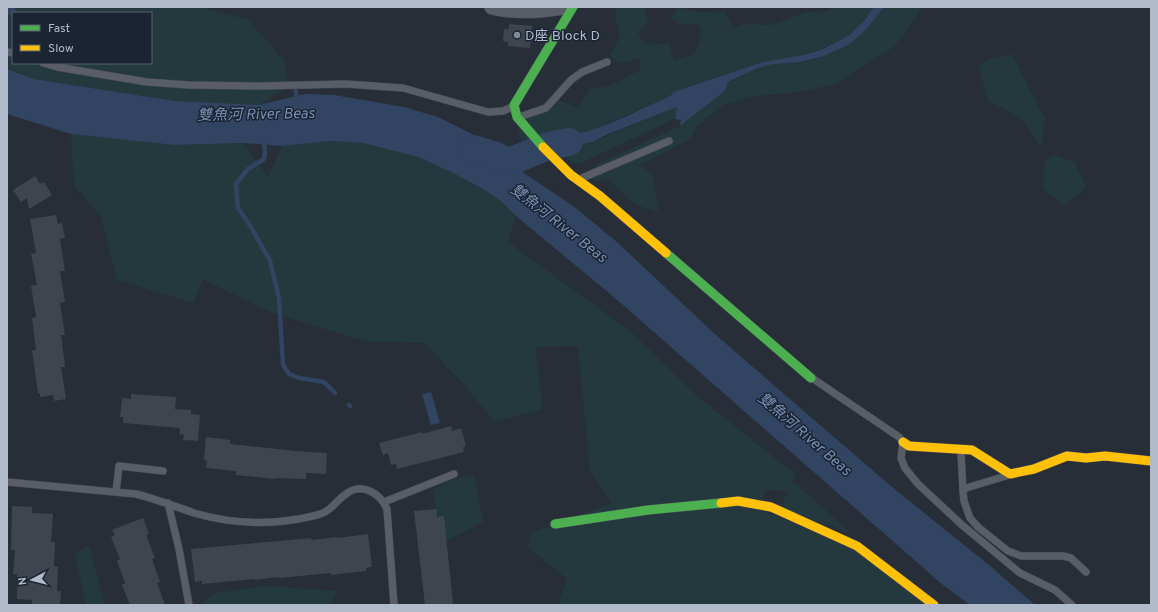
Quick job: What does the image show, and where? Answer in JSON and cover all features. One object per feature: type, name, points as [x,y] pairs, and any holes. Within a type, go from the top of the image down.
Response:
[{"type":"street","points":[[492,7],[538,11],[563,7]]},
{"type":"street","points":[[573,7],[514,105],[517,117],[538,142],[571,175],[600,196],[811,378]]},
{"type":"street","points":[[903,442],[910,446],[961,448],[972,450],[1010,474],[1040,467],[1067,456],[1086,458],[1105,456],[1151,461]]},
{"type":"street","points":[[555,524],[648,510],[738,501],[771,507],[857,546],[934,605]]},
{"type":"lane","points":[[517,117],[546,108],[570,80],[582,72],[607,62]]},
{"type":"lane","points":[[46,64],[56,67],[147,82],[189,85],[261,86],[346,84],[403,88],[488,112],[503,111],[514,105]]},
{"type":"lane","points":[[578,180],[669,141]]},
{"type":"lane","points":[[811,378],[899,437],[903,442],[901,458],[905,468],[918,484],[962,525],[1020,573],[1055,590],[1072,605]]},
{"type":"lane","points":[[961,448],[964,501],[970,518],[978,527],[1008,551],[1022,556],[1063,556],[1071,558],[1086,572]]},
{"type":"lane","points":[[116,492],[119,466],[163,470]]},
{"type":"lane","points":[[384,502],[454,474]]},
{"type":"lane","points":[[963,492],[966,488],[1010,474]]},
{"type":"lane","points":[[7,482],[136,494],[214,518],[253,523],[288,521],[317,515],[326,512],[352,490],[360,489],[374,492],[384,502],[387,509],[394,605]]},
{"type":"lane","points":[[168,503],[190,605]]},
{"type":"green space","points":[[14,7],[201,7],[248,20],[284,60],[289,86],[259,105],[175,101],[34,79],[7,69],[7,13],[12,16],[12,64],[152,64],[152,12],[16,12]]},
{"type":"green space","points":[[616,7],[644,7],[648,22],[638,33],[644,43],[669,44],[674,60],[694,54],[701,36],[699,25],[679,24],[670,18],[679,7],[696,12],[724,11],[733,28],[744,24],[772,25],[807,12],[828,11],[833,7],[874,7],[864,21],[848,36],[822,49],[674,92],[670,96],[590,131],[564,138],[538,142],[523,142],[518,133],[533,111],[544,102],[556,100],[576,108],[582,102],[589,89],[610,86],[640,70],[640,58],[618,64],[610,55],[620,37],[616,21]]},
{"type":"green space","points":[[884,7],[923,7],[894,47],[835,84],[800,92],[755,96],[723,105],[697,126],[690,139],[640,165],[653,175],[658,212],[634,204],[608,179],[597,182],[591,179],[591,173],[595,165],[680,126],[725,91],[728,83],[758,68],[774,64],[800,62],[824,56],[848,45],[864,32]]},
{"type":"green space","points":[[1012,54],[1045,119],[1041,146],[1021,118],[987,100],[979,65],[990,59]]},
{"type":"green space","points":[[677,107],[675,119],[580,163],[573,163],[559,152],[574,146],[592,142]]},
{"type":"green space","points":[[71,134],[174,145],[243,143],[268,177],[282,146],[329,141],[363,143],[418,157],[483,189],[501,201],[516,216],[508,242],[631,332],[696,395],[795,474],[790,489],[794,482],[852,534],[780,508],[788,491],[765,490],[763,511],[857,549],[932,605],[558,605],[567,579],[528,547],[531,533],[612,503],[590,470],[578,346],[535,347],[543,409],[494,422],[467,388],[425,343],[365,341],[272,313],[203,279],[193,303],[117,280],[101,217],[74,185]]},
{"type":"green space","points":[[1054,155],[1074,162],[1086,187],[1064,206],[1043,188],[1045,162]]},
{"type":"green space","points":[[474,475],[483,522],[446,541],[432,491],[450,480]]},
{"type":"green space","points":[[89,545],[105,605],[86,605],[75,555]]},
{"type":"green space","points":[[267,586],[338,591],[329,605],[205,605],[203,602],[214,593]]},
{"type":"water","points":[[7,7],[14,7],[16,12],[12,12],[12,16],[7,13]]},
{"type":"water","points":[[874,7],[884,7],[864,32],[848,45],[824,56],[800,62],[774,64],[758,68],[728,82],[725,91],[680,126],[681,120],[675,119],[677,107],[592,142],[574,146],[559,152],[550,139],[566,137],[597,128],[670,96],[674,92],[763,62],[803,55],[821,50],[848,36],[864,21]]},
{"type":"water","name":"雙魚河 River Beas","points":[[7,69],[34,79],[175,101],[259,105],[305,94],[334,95],[404,107],[438,117],[472,134],[494,148],[521,171],[576,208],[618,243],[717,336],[892,487],[989,565],[1035,605],[970,605],[943,585],[615,298],[516,216],[501,201],[483,189],[455,174],[418,157],[363,143],[329,141],[282,146],[243,143],[174,145],[71,134],[7,114]]},
{"type":"water","points":[[431,392],[440,423],[431,425],[422,394]]},
{"type":"building","name":"D座 Block D","points":[[509,24],[532,26],[530,48],[508,46],[508,42],[503,41],[504,29],[509,29]]},
{"type":"building","points":[[35,176],[40,184],[44,182],[52,195],[29,209],[27,198],[21,202],[13,190]]},
{"type":"building","points":[[56,215],[58,224],[62,223],[65,238],[60,239],[65,271],[60,271],[65,302],[60,303],[65,335],[61,335],[65,367],[61,367],[66,399],[54,401],[53,395],[40,397],[40,393],[38,393],[32,350],[36,350],[32,318],[36,317],[31,286],[37,285],[31,254],[36,253],[30,219]]},
{"type":"building","points":[[131,394],[176,397],[175,409],[191,410],[191,414],[200,415],[198,441],[183,440],[184,435],[179,434],[180,428],[123,423],[123,417],[120,417],[122,398],[131,399]]},
{"type":"building","points":[[451,426],[452,431],[461,428],[466,446],[463,447],[464,452],[397,469],[396,464],[391,465],[388,453],[383,455],[379,443],[422,432],[422,434]]},
{"type":"building","points":[[206,437],[230,440],[230,444],[327,453],[326,474],[306,473],[306,479],[275,479],[236,475],[236,471],[206,468],[207,461],[204,460]]},
{"type":"building","points":[[12,506],[32,507],[32,513],[53,514],[51,542],[55,542],[54,566],[58,567],[57,591],[61,591],[60,605],[32,605],[32,600],[17,599],[17,574],[13,574],[15,550],[11,550]]},
{"type":"building","points":[[437,509],[437,517],[444,516],[453,604],[451,605],[425,605],[414,511]]},
{"type":"building","points":[[143,518],[149,534],[146,535],[155,558],[152,559],[160,582],[157,583],[165,605],[130,605],[122,585],[125,583],[117,561],[120,559],[111,537],[115,535],[112,530]]},
{"type":"building","points":[[368,534],[372,567],[366,568],[366,571],[331,575],[331,573],[202,584],[202,581],[195,582],[191,549],[311,538],[311,540],[337,538]]},
{"type":"waterway","name":"雙魚河 River Beas","points":[[295,84],[297,101]]},
{"type":"waterway","points":[[264,141],[264,159],[248,169],[236,184],[238,208],[251,227],[270,261],[279,298],[283,365],[289,374],[299,378],[324,382],[335,393]]},
{"type":"waterway","points":[[473,149],[496,156],[509,162],[548,146],[569,142]]},
{"type":"traffic: fast","points":[[543,147],[517,117],[514,105],[573,7]]},
{"type":"traffic: fast","points":[[666,253],[811,378]]},
{"type":"traffic: fast","points":[[555,524],[648,510],[721,503]]},
{"type":"traffic: slow","points":[[543,147],[571,175],[600,196],[666,253]]},
{"type":"traffic: slow","points":[[903,442],[909,446],[972,450],[1010,474],[1034,469],[1067,456],[1086,458],[1105,456],[1151,461]]},
{"type":"traffic: slow","points":[[721,503],[738,501],[771,507],[857,546],[934,605]]},
{"type":"place","name":"D座 Block D","points":[[517,35]]}]
